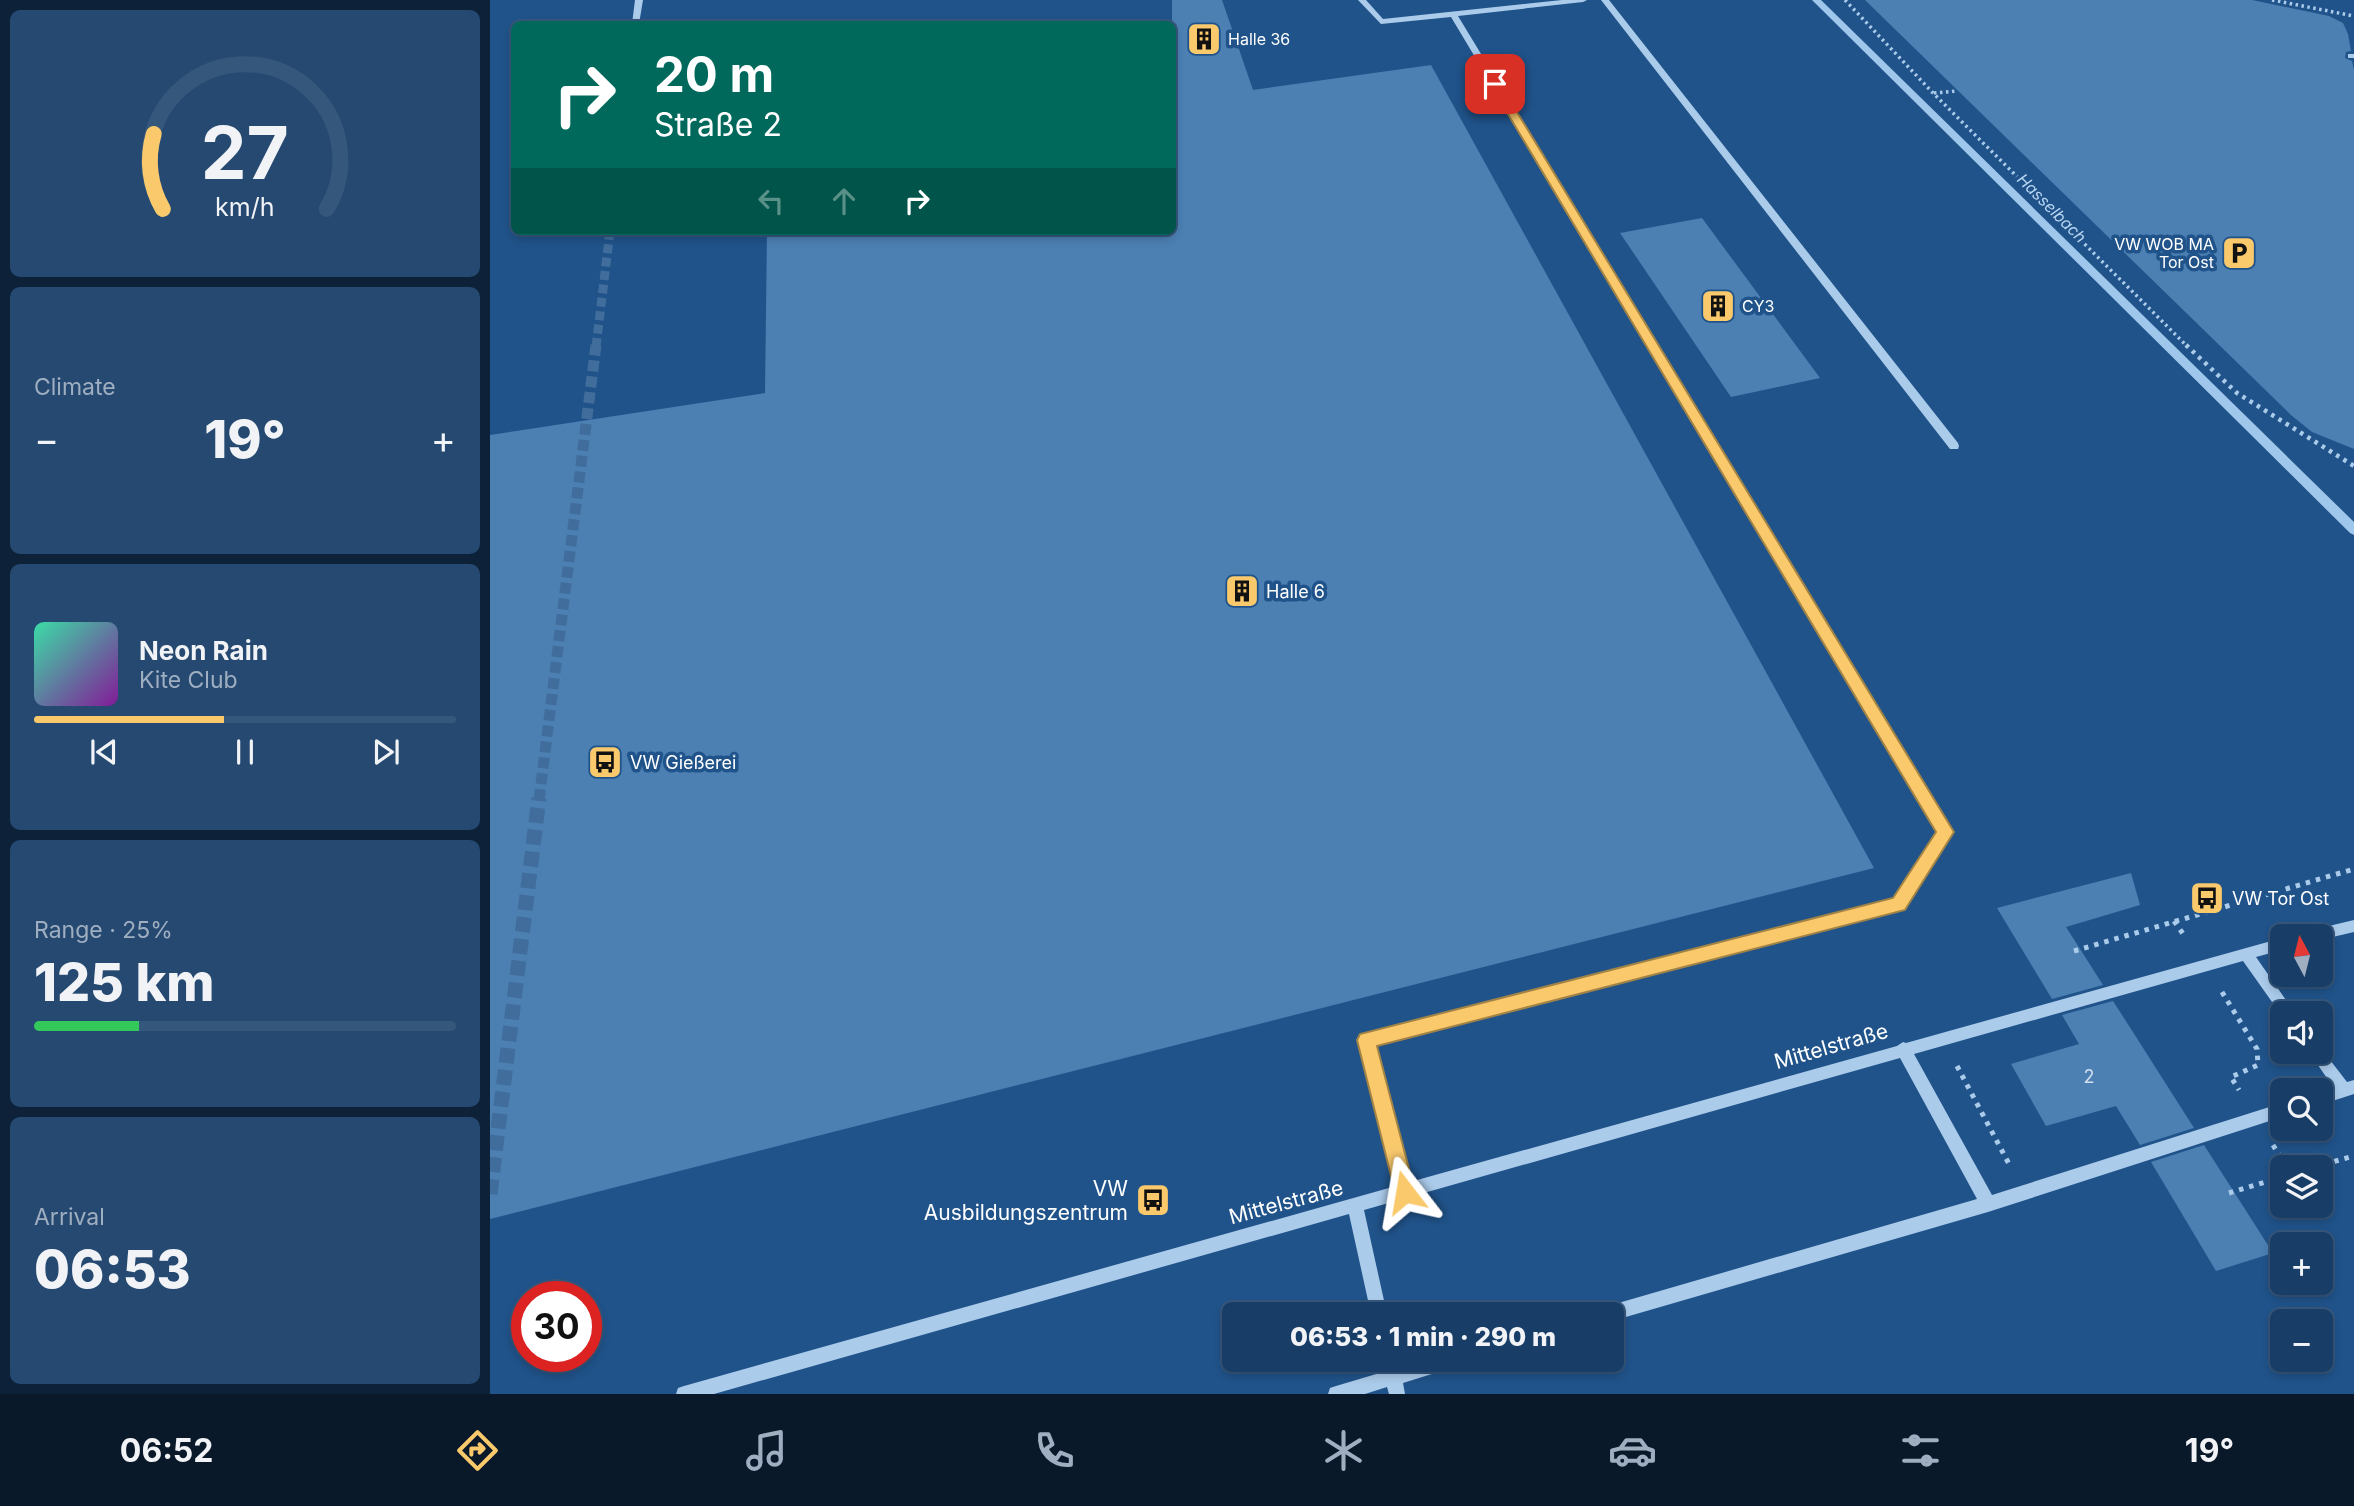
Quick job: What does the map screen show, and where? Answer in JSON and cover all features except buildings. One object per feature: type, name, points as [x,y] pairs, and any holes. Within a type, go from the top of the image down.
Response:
[{"type":"street","points":[[636,21],[639,0]]},
{"type":"street","points":[[1362,0],[1381,22],[1584,0]]},
{"type":"street","points":[[1605,0],[1954,446]]},
{"type":"street","points":[[1405,1192],[1366,1040],[1899,904],[1946,832],[1453,14]]},
{"type":"street","points":[[2333,931],[2354,926]]},
{"type":"street","points":[[2101,993],[2270,947]]},
{"type":"street","points":[[2245,953],[2279,1001]]},
{"type":"street","name":"Mittelstraße","points":[[684,1394],[1355,1207],[2101,993]]},
{"type":"street","points":[[1903,1049],[1988,1204]]},
{"type":"street","points":[[2327,1064],[2349,1089]]},
{"type":"street","points":[[1624,1309],[1988,1204],[2270,1114]]},
{"type":"street","points":[[1355,1207],[1376,1302]]},
{"type":"street","points":[[1336,1394],[1383,1372]]},
{"type":"street","points":[[1392,1372],[1397,1394]]},
{"type":"path","points":[[1845,0],[1933,93],[2171,331],[2237,393],[2354,466]]},
{"type":"path","points":[[2272,0],[2354,16]]},
{"type":"path","points":[[1933,93],[1956,90]]},
{"type":"path","points":[[2074,951],[2354,869]]},
{"type":"path","points":[[2174,922],[2204,964],[2257,1049],[2258,1065],[2231,1077],[2279,1155]]},
{"type":"path","points":[[1942,1038],[2025,1192]]},
{"type":"path","points":[[2333,1162],[2354,1156]]},
{"type":"path","points":[[2229,1193],[2270,1181]]},
{"type":"waterway","name":"Hasselbach","points":[[1816,0],[2354,530]]},
{"type":"tunnel","points":[[596,347],[610,235]]},
{"type":"tunnel","points":[[539,800],[596,345]]},
{"type":"tunnel","points":[[490,1194],[539,798]]},
{"type":"place","name":"Halle 36","points":[[1204,39]]},
{"type":"place","name":"VW WOB MA Tor Ost","points":[[2239,253]]},
{"type":"place","name":"CY3","points":[[1718,306]]},
{"type":"place","name":"Halle 6","points":[[1242,591]]},
{"type":"place","name":"VW Gießerei","points":[[605,762]]},
{"type":"place","name":"VW Tor Ost","points":[[2207,898]]},
{"type":"place","name":"VW Ausbildungszentrum","points":[[1153,1200]]},
{"type":"route","points":[[1405,1192],[1366,1040],[1899,904],[1946,832],[1495,84]]}]
